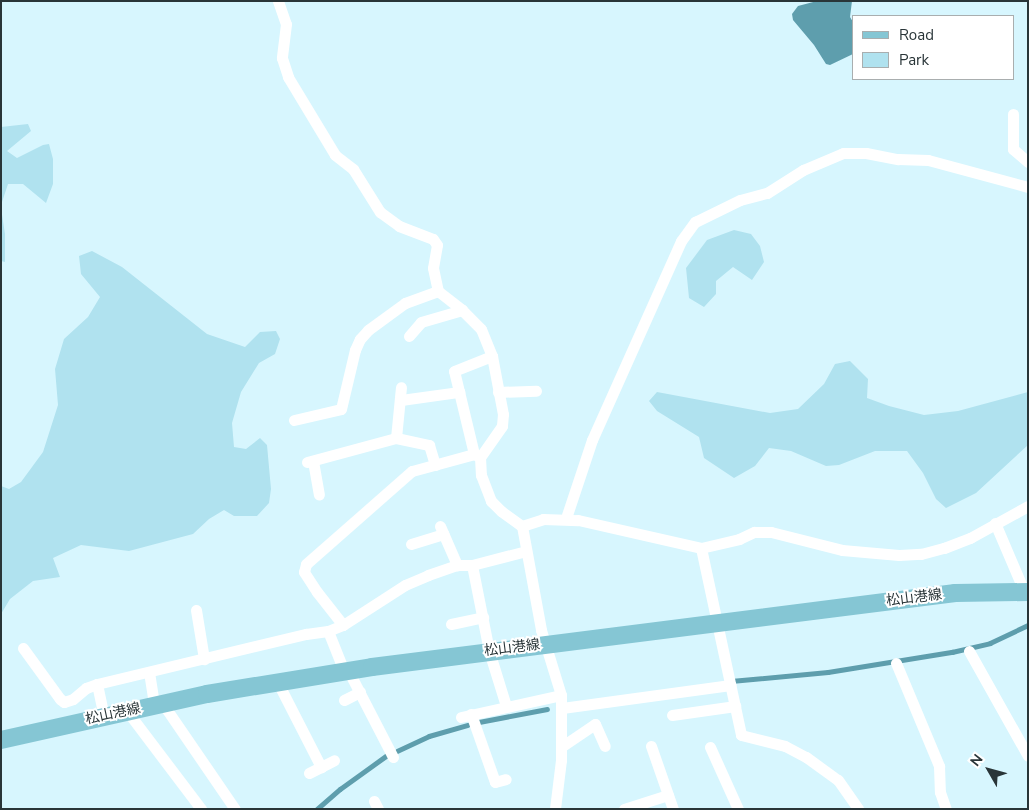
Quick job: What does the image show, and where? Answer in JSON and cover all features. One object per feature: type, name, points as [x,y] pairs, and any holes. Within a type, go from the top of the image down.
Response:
[{"type":"main road","name":"松山港線","points":[[1,740],[127,711],[277,681],[546,644],[955,593],[1026,591]]},
{"type":"street","points":[[278,1],[286,24],[282,58],[288,76],[335,155],[353,169],[380,212],[399,226],[433,238],[436,245],[433,268],[438,291],[462,310],[481,329],[492,356],[503,414],[502,426],[477,455],[412,471],[306,564],[304,572],[343,625]]},
{"type":"street","points":[[1013,114],[1013,149],[1028,162]]},
{"type":"street","points":[[566,518],[592,440],[681,241],[688,230],[703,217],[740,200],[767,193],[803,170],[843,153],[866,153],[898,159],[928,160],[1028,187]]},
{"type":"street","points":[[294,420],[341,409],[355,350],[360,339],[368,330],[405,303],[438,291]]},
{"type":"street","points":[[409,336],[421,322],[462,310]]},
{"type":"street","points":[[492,356],[454,371],[482,475],[491,501],[501,511],[522,526],[546,644],[562,708],[562,747],[555,809]]},
{"type":"street","points":[[396,438],[401,400],[400,387]]},
{"type":"street","points":[[498,392],[536,390]]},
{"type":"street","points":[[401,400],[459,392]]},
{"type":"street","points":[[318,494],[310,462],[396,438],[429,445],[435,465]]},
{"type":"street","points":[[522,526],[543,519],[566,518],[701,548],[739,539],[754,532],[771,532],[842,550],[876,554],[921,554],[970,538],[1028,506]]},
{"type":"street","points":[[995,523],[1026,591]]},
{"type":"street","points":[[411,544],[442,530],[457,565]]},
{"type":"street","points":[[701,548],[741,735],[785,746],[806,757],[838,780],[858,809]]},
{"type":"street","points":[[23,648],[60,700],[64,702],[73,700],[86,688],[96,684],[328,631],[343,625],[405,585],[457,565],[472,565],[526,551]]},
{"type":"street","points":[[472,565],[489,652],[506,706]]},
{"type":"street","points":[[196,610],[204,658]]},
{"type":"street","points":[[452,624],[482,618]]},
{"type":"street","points":[[328,631],[346,671],[360,692],[393,756]]},
{"type":"street","points":[[968,652],[1028,756]]},
{"type":"street","points":[[896,663],[938,766],[940,792],[946,809]]},
{"type":"street","points":[[149,672],[158,705],[235,809]]},
{"type":"street","points":[[277,681],[321,767]]},
{"type":"street","points":[[96,684],[104,716]]},
{"type":"street","points":[[562,708],[730,685]]},
{"type":"street","points":[[344,700],[360,692]]},
{"type":"street","points":[[506,779],[495,782],[466,716],[560,695]]},
{"type":"street","points":[[672,715],[735,706]]},
{"type":"street","points":[[127,711],[201,809]]},
{"type":"street","points":[[562,747],[595,724],[604,746]]},
{"type":"street","points":[[651,746],[672,809]]},
{"type":"street","points":[[710,747],[738,809]]},
{"type":"street","points":[[309,773],[334,760]]},
{"type":"street","points":[[624,809],[668,795]]},
{"type":"green space","points":[[28,124],[31,131],[7,151],[17,158],[49,144],[53,159],[53,184],[46,203],[23,184],[8,184],[1,205],[1,127]]},
{"type":"green space","points":[[1,208],[5,234],[5,262],[1,261]]},
{"type":"green space","points":[[734,230],[751,234],[760,246],[764,262],[752,280],[733,267],[716,281],[716,294],[704,307],[689,298],[686,268],[707,240]]},
{"type":"green space","points":[[92,251],[122,267],[207,334],[245,347],[260,332],[276,331],[280,339],[275,354],[259,363],[241,392],[232,423],[234,447],[246,449],[260,438],[267,445],[271,489],[269,503],[257,516],[234,516],[224,510],[209,519],[193,534],[129,551],[81,545],[53,558],[60,577],[33,581],[10,599],[1,614],[1,486],[9,489],[21,482],[43,452],[58,405],[55,369],[64,339],[88,317],[100,297],[81,274],[79,256]]},
{"type":"green space","points":[[850,361],[868,379],[867,398],[924,415],[958,411],[1028,392],[1028,445],[976,493],[946,508],[936,499],[923,473],[907,451],[875,451],[839,465],[826,466],[791,451],[769,448],[755,466],[734,478],[704,458],[699,437],[657,411],[649,401],[657,392],[770,413],[798,409],[824,384],[835,364]]},
{"type":"shaded area","points":[[817,1],[852,1],[850,17],[852,20],[852,54],[830,65],[826,64],[814,45],[793,20],[792,14],[798,6]]},
{"type":"waterway","points":[[731,681],[828,672],[952,652],[990,643],[1028,625]]},
{"type":"waterway","points":[[479,722],[547,709]]},
{"type":"waterway","points":[[397,751],[429,736],[467,725]]},
{"type":"waterway","points":[[317,809],[340,789],[386,756]]}]
